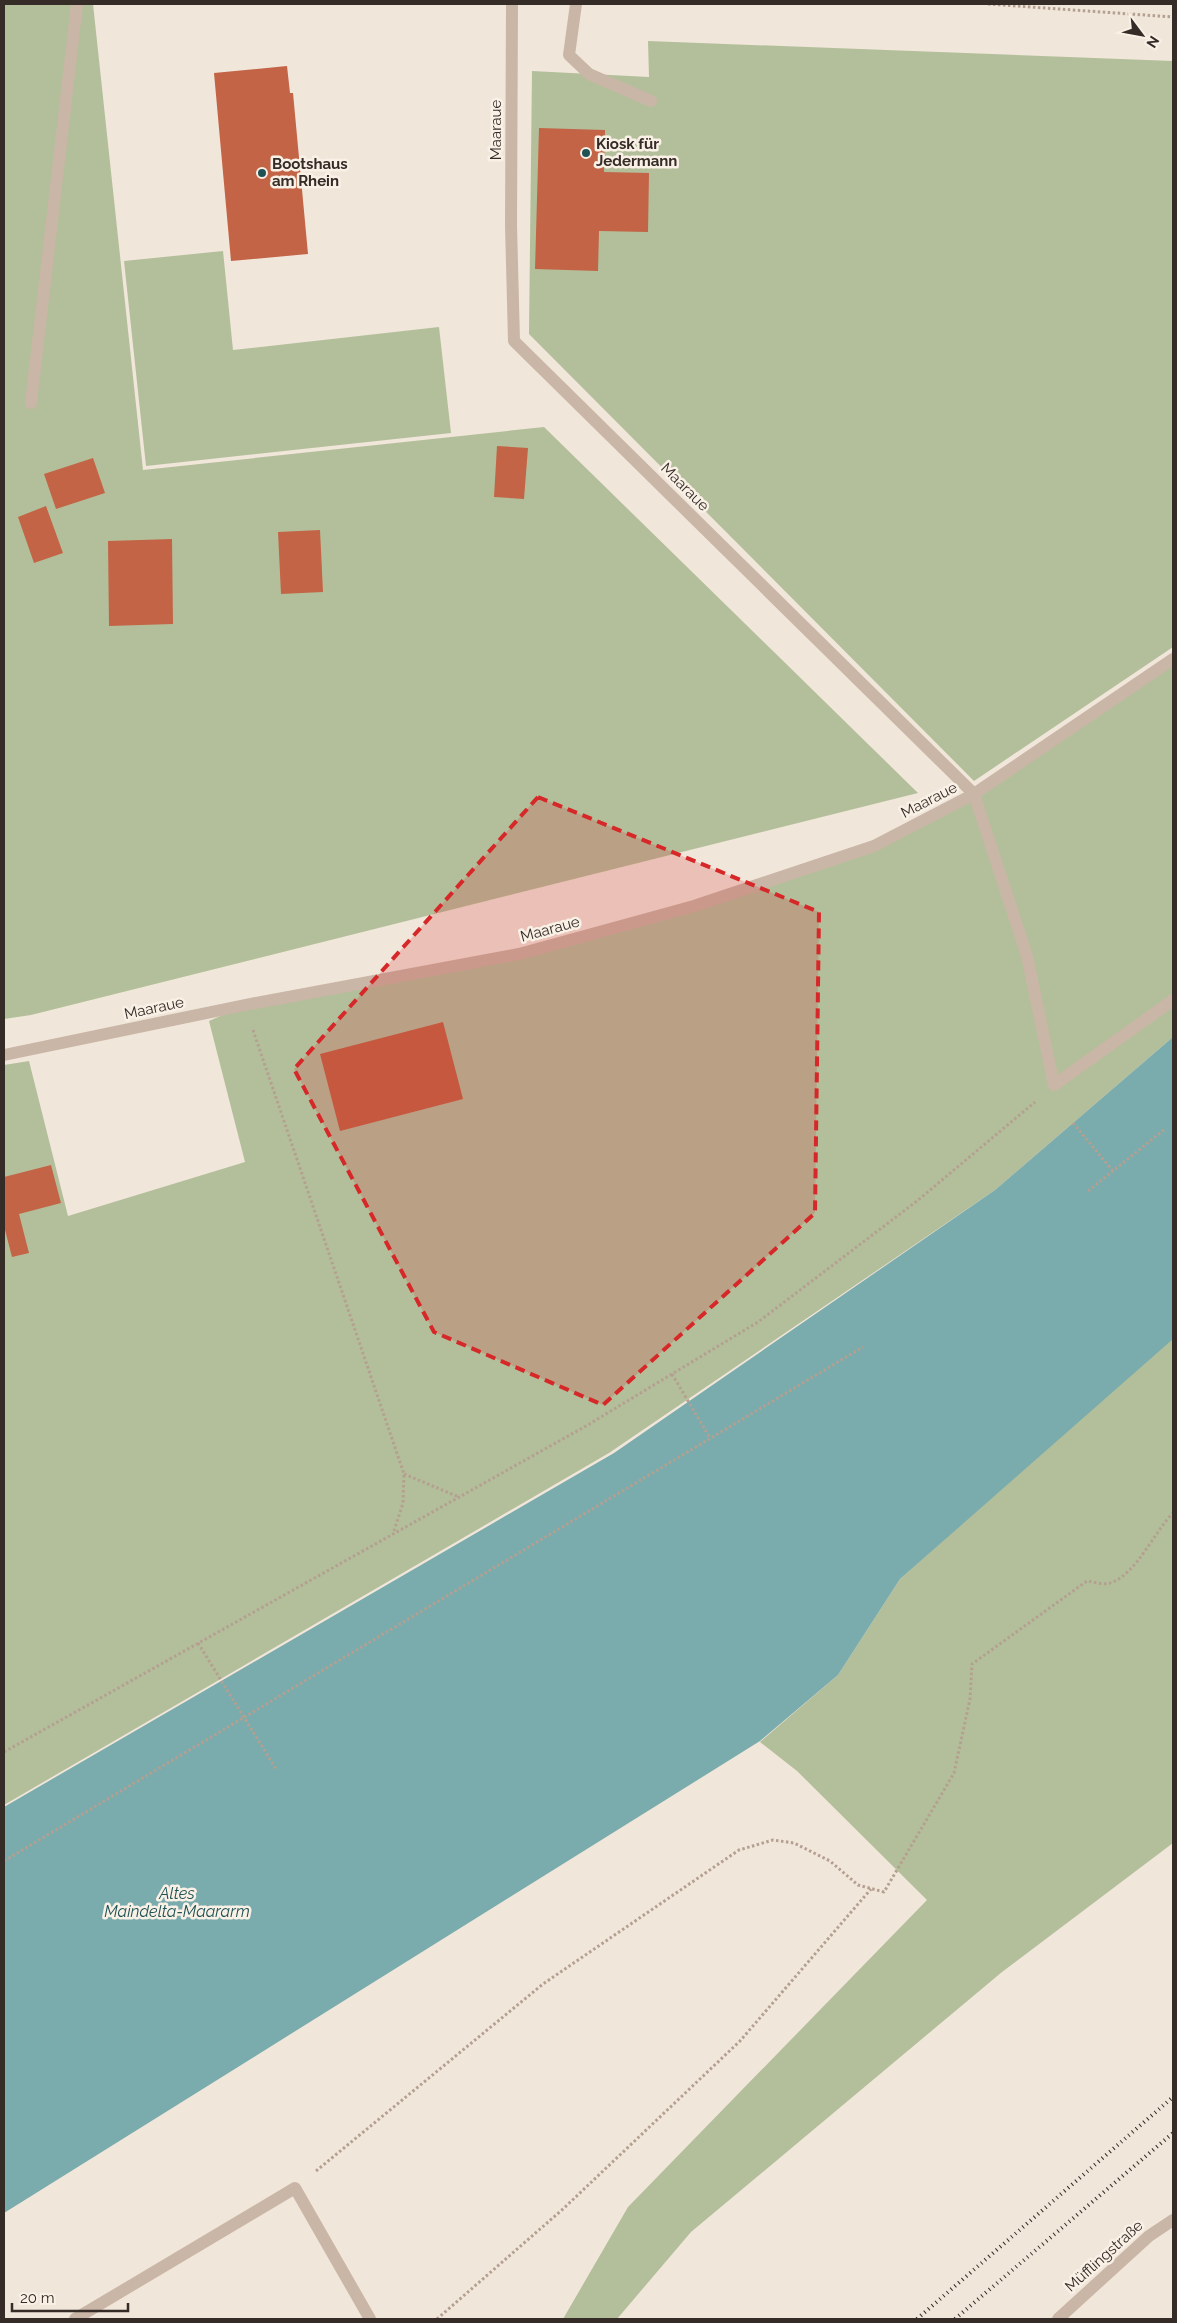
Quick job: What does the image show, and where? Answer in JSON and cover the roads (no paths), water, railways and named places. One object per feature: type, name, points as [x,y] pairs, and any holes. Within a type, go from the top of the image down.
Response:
[{"type":"street","points":[[31,403],[77,4]]},
{"type":"street","name":"Maaraue","points":[[4,1055],[245,1006],[519,954],[694,906],[874,846],[974,794],[514,340],[512,4]]},
{"type":"street","points":[[576,4],[569,55],[589,74],[651,101]]},
{"type":"street","points":[[1173,659],[974,794],[1027,956],[1054,1085],[1173,1000]]},
{"type":"street","points":[[74,2319],[295,2188],[368,2314]]},
{"type":"street","name":"Müfflingstraße","points":[[1058,2319],[1149,2236],[1173,2220]]},
{"type":"water","name":"Altes Maindelta-Maararm","points":[[1173,1037],[1173,1339],[900,1579],[838,1675],[760,1741],[4,2213],[4,1807],[614,1453],[995,1190]]},
{"type":"railway","points":[[917,2319],[1173,2097]]},
{"type":"railway","points":[[955,2319],[1173,2133]]},
{"type":"place","name":"Kiosk für Jedermann","points":[[586,153]]},
{"type":"place","name":"Bootshaus am Rhein","points":[[262,173]]}]
